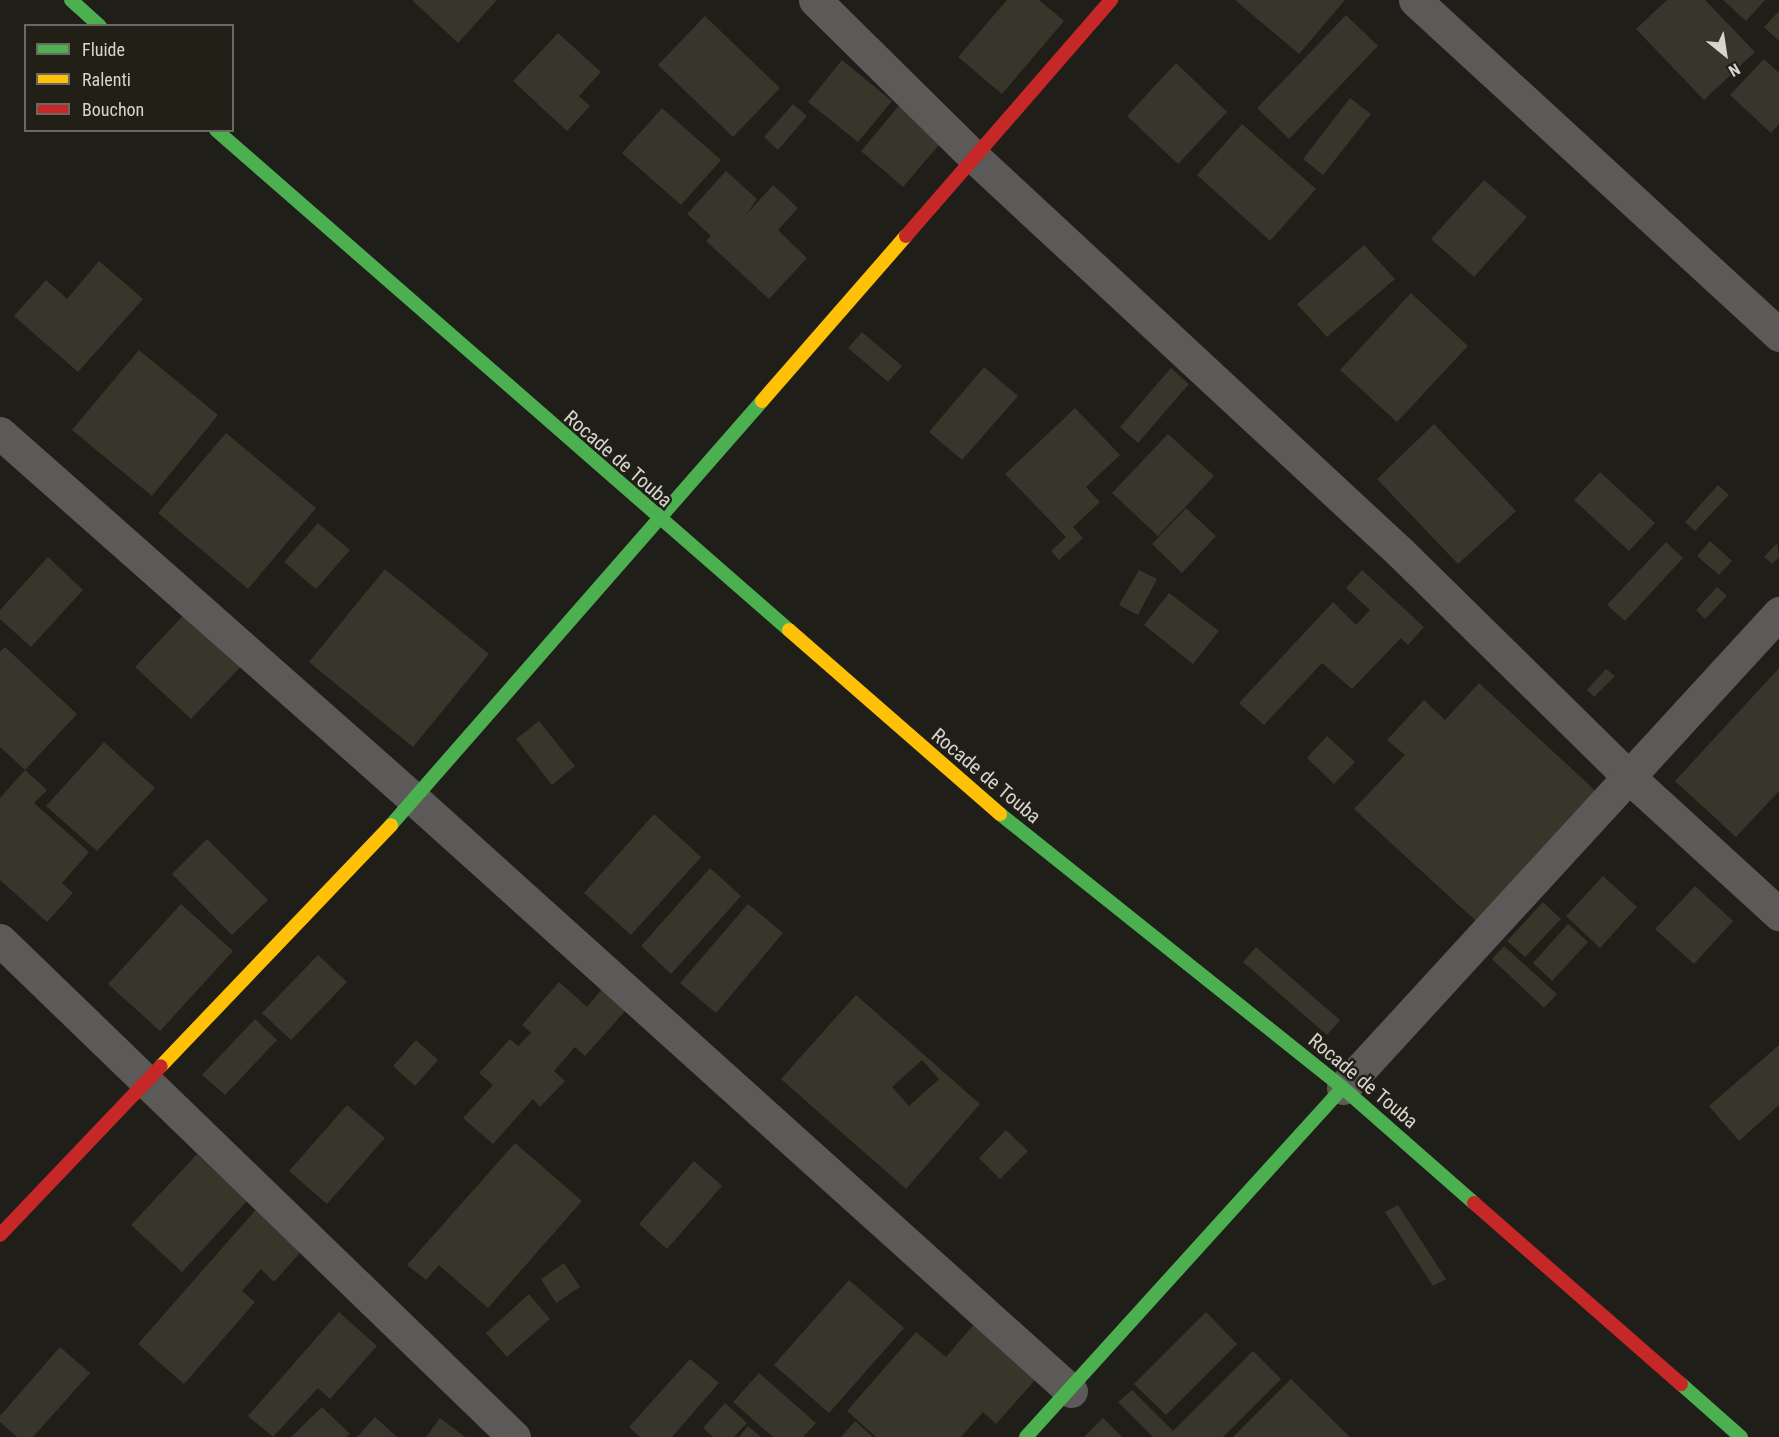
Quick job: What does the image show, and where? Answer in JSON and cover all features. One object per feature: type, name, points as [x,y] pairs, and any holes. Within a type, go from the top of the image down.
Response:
[{"type":"street","points":[[71,0],[98,24]]},
{"type":"street","points":[[815,0],[973,156],[1401,554],[1630,778],[1779,914]]},
{"type":"street","points":[[0,1235],[143,1082],[415,800],[657,519],[1111,0]]},
{"type":"street","points":[[1415,0],[1779,335]]},
{"type":"street","name":"Rocade de Touba","points":[[218,132],[657,519],[984,801],[1343,1088],[1741,1437]]},
{"type":"street","points":[[0,433],[415,800],[1071,1391]]},
{"type":"street","points":[[1026,1437],[1071,1391],[1343,1088],[1630,778],[1779,613]]},
{"type":"street","points":[[0,940],[143,1082],[514,1437]]},
{"type":"building","points":[[412,0],[497,0],[458,43]]},
{"type":"building","points":[[1007,0],[1039,0],[1064,21],[1002,94],[958,57]]},
{"type":"building","points":[[1235,0],[1345,0],[1299,54]]},
{"type":"building","points":[[1667,0],[1705,0],[1755,52],[1704,100],[1636,29]]},
{"type":"building","points":[[1723,0],[1765,0],[1746,21]]},
{"type":"building","points":[[1779,11],[1779,41],[1764,27]]},
{"type":"building","points":[[1346,15],[1378,46],[1289,139],[1257,108]]},
{"type":"building","points":[[705,16],[780,88],[733,137],[658,65]]},
{"type":"building","points":[[558,33],[601,72],[579,96],[590,106],[567,131],[513,81]]},
{"type":"building","points":[[1764,59],[1779,73],[1779,124],[1771,133],[1730,95]]},
{"type":"building","points":[[842,60],[892,101],[858,142],[808,102]]},
{"type":"building","points":[[1176,63],[1227,112],[1178,164],[1127,116]]},
{"type":"building","points":[[1350,98],[1371,114],[1323,175],[1303,159]]},
{"type":"building","points":[[902,102],[944,139],[903,187],[861,151]]},
{"type":"building","points":[[793,104],[807,116],[778,150],[764,137]]},
{"type":"building","points":[[662,108],[721,160],[681,205],[622,153]]},
{"type":"building","points":[[1242,124],[1316,189],[1270,241],[1197,175]]},
{"type":"building","points":[[726,171],[757,199],[746,215],[773,185],[798,208],[778,230],[807,258],[769,299],[706,241],[711,236],[687,214]]},
{"type":"building","points":[[1484,180],[1527,217],[1474,277],[1431,239]]},
{"type":"building","points":[[1364,245],[1395,279],[1327,337],[1297,304]]},
{"type":"building","points":[[99,261],[143,299],[78,372],[14,316],[46,280],[67,299]]},
{"type":"building","points":[[1411,293],[1468,346],[1397,422],[1340,370]]},
{"type":"building","points":[[862,332],[902,366],[888,382],[848,348]]},
{"type":"building","points":[[139,350],[218,415],[152,496],[72,430]]},
{"type":"building","points":[[984,367],[1018,396],[962,460],[929,432]]},
{"type":"building","points":[[1171,368],[1189,384],[1138,443],[1120,427]]},
{"type":"building","points":[[1075,408],[1120,455],[1086,487],[1100,502],[1073,527],[1083,538],[1059,560],[1051,551],[1066,537],[1005,474]]},
{"type":"building","points":[[1434,424],[1516,511],[1458,564],[1377,479]]},
{"type":"building","points":[[226,433],[316,508],[248,589],[158,513]]},
{"type":"building","points":[[1168,434],[1214,476],[1158,536],[1112,493]]},
{"type":"building","points":[[1600,472],[1655,523],[1629,551],[1574,500]]},
{"type":"building","points":[[1718,485],[1729,495],[1695,531],[1685,522]]},
{"type":"building","points":[[1186,508],[1216,536],[1182,573],[1152,544]]},
{"type":"building","points":[[318,523],[350,550],[316,589],[284,562]]},
{"type":"building","points":[[1710,541],[1732,561],[1719,575],[1697,556]]},
{"type":"building","points":[[1666,542],[1683,558],[1625,621],[1607,605]]},
{"type":"building","points":[[1777,543],[1779,557],[1772,564],[1764,557]]},
{"type":"building","points":[[48,557],[83,590],[31,647],[0,619],[0,610]]},
{"type":"building","points":[[385,569],[489,654],[413,747],[309,662]]},
{"type":"building","points":[[1139,570],[1157,579],[1138,615],[1119,605]]},
{"type":"building","points":[[1362,570],[1424,627],[1408,645],[1401,638],[1352,689],[1322,663],[1264,725],[1239,703],[1333,602],[1356,625],[1370,610],[1346,588]]},
{"type":"building","points":[[1717,587],[1727,596],[1705,619],[1696,610]]},
{"type":"building","points":[[1169,593],[1219,631],[1193,664],[1144,625]]},
{"type":"building","points":[[189,609],[245,662],[191,719],[135,667]]},
{"type":"building","points":[[5,647],[77,714],[25,770],[0,747],[0,652]]},
{"type":"building","points":[[1779,668],[1779,791],[1736,837],[1675,781]]},
{"type":"building","points":[[1606,669],[1615,676],[1594,697],[1587,690]]},
{"type":"building","points":[[1479,683],[1599,794],[1478,923],[1354,809],[1405,755],[1387,740],[1424,700],[1445,720]]},
{"type":"building","points":[[539,721],[575,766],[552,785],[516,739]]},
{"type":"building","points":[[1327,736],[1355,762],[1334,784],[1307,758]]},
{"type":"building","points":[[104,742],[155,788],[97,851],[46,806]]},
{"type":"building","points":[[25,770],[47,790],[34,803],[89,852],[62,883],[73,893],[47,922],[0,880],[0,798]]},
{"type":"building","points":[[654,814],[701,857],[631,935],[584,893]]},
{"type":"building","points":[[207,839],[268,900],[232,935],[172,874]]},
{"type":"building","points":[[710,868],[741,896],[671,974],[641,946]]},
{"type":"building","points":[[1603,876],[1637,907],[1600,948],[1566,916]]},
{"type":"building","points":[[1695,886],[1733,921],[1694,964],[1655,929]]},
{"type":"building","points":[[1543,902],[1561,919],[1525,957],[1507,941]]},
{"type":"building","points":[[181,904],[233,951],[160,1031],[108,984]]},
{"type":"building","points":[[748,904],[783,933],[716,1013],[680,983]]},
{"type":"building","points":[[1568,924],[1588,942],[1552,981],[1533,963]]},
{"type":"building","points":[[1504,946],[1557,994],[1544,1008],[1492,959]]},
{"type":"building","points":[[1256,947],[1340,1020],[1327,1035],[1243,962]]},
{"type":"building","points":[[318,955],[347,982],[291,1040],[262,1013]]},
{"type":"building","points":[[559,982],[587,1007],[603,988],[627,1009],[585,1056],[575,1047],[554,1071],[565,1081],[540,1107],[533,1099],[493,1144],[463,1118],[493,1085],[479,1073],[510,1039],[518,1046],[531,1033],[522,1025]]},
{"type":"building","points":[[856,995],[980,1104],[906,1189],[781,1079]],"holes":[[[922,1060],[939,1079],[909,1106],[892,1087]]]},
{"type":"building","points":[[255,1019],[277,1040],[225,1095],[202,1075]]},
{"type":"building","points":[[416,1040],[438,1060],[415,1086],[393,1066]]},
{"type":"building","points":[[1779,1045],[1779,1105],[1739,1141],[1709,1106]]},
{"type":"building","points":[[347,1105],[385,1138],[327,1204],[289,1171]]},
{"type":"building","points":[[1006,1130],[1028,1151],[1000,1179],[979,1158]]},
{"type":"building","points":[[515,1143],[582,1201],[488,1308],[439,1265],[426,1280],[407,1265]]},
{"type":"building","points":[[197,1154],[247,1201],[182,1272],[131,1225]]},
{"type":"building","points":[[694,1161],[722,1186],[667,1249],[639,1224]]},
{"type":"building","points":[[1398,1205],[1446,1279],[1433,1286],[1385,1212]]},
{"type":"building","points":[[259,1206],[305,1247],[274,1282],[261,1269],[242,1291],[255,1302],[184,1384],[138,1344]]},
{"type":"building","points":[[564,1263],[580,1287],[556,1303],[541,1279]]},
{"type":"building","points":[[849,1280],[904,1328],[829,1413],[774,1365]]},
{"type":"building","points":[[529,1294],[550,1319],[507,1357],[486,1333]]},
{"type":"building","points":[[339,1312],[377,1346],[330,1399],[318,1388],[273,1437],[248,1416]]},
{"type":"building","points":[[1206,1312],[1237,1344],[1166,1415],[1134,1384]]},
{"type":"building","points":[[981,1316],[1043,1371],[996,1424],[983,1412],[961,1437],[876,1437],[847,1411],[916,1332],[946,1357]]},
{"type":"building","points":[[60,1347],[90,1373],[33,1437],[17,1437],[0,1422],[0,1416]]},
{"type":"building","points":[[1253,1351],[1281,1379],[1223,1437],[1153,1437],[1118,1402],[1132,1390],[1173,1431]]},
{"type":"building","points":[[690,1359],[719,1383],[672,1437],[640,1437],[629,1427]]},
{"type":"building","points":[[759,1373],[816,1423],[803,1437],[773,1437],[733,1402]]},
{"type":"building","points":[[1291,1379],[1350,1437],[1233,1437]]},
{"type":"building","points":[[725,1403],[747,1423],[734,1437],[713,1437],[703,1428]]},
{"type":"building","points":[[322,1407],[350,1434],[346,1437],[291,1437]]},
{"type":"building","points":[[375,1417],[397,1437],[357,1437]]},
{"type":"building","points":[[440,1418],[465,1437],[426,1437]]},
{"type":"building","points":[[1103,1418],[1122,1437],[1084,1437]]},
{"type":"building","points":[[855,1421],[873,1437],[841,1437]]},
{"type":"building","points":[[748,1426],[761,1437],[739,1437]]},
{"type":"traffic: fast","points":[[71,0],[98,24]]},
{"type":"traffic: fast","points":[[218,132],[789,630]]},
{"type":"traffic: fast","points":[[391,825],[762,401]]},
{"type":"traffic: fast","points":[[1000,814],[1343,1088],[1474,1203]]},
{"type":"traffic: fast","points":[[1026,1437],[1343,1088]]},
{"type":"traffic: fast","points":[[1681,1384],[1741,1437]]},
{"type":"traffic: slow","points":[[762,401],[906,236]]},
{"type":"traffic: slow","points":[[789,630],[1000,814]]},
{"type":"traffic: slow","points":[[161,1066],[391,825]]},
{"type":"traffic: jam","points":[[906,236],[1111,0]]},
{"type":"traffic: jam","points":[[0,1235],[161,1066]]},
{"type":"traffic: jam","points":[[1474,1203],[1681,1384]]}]
